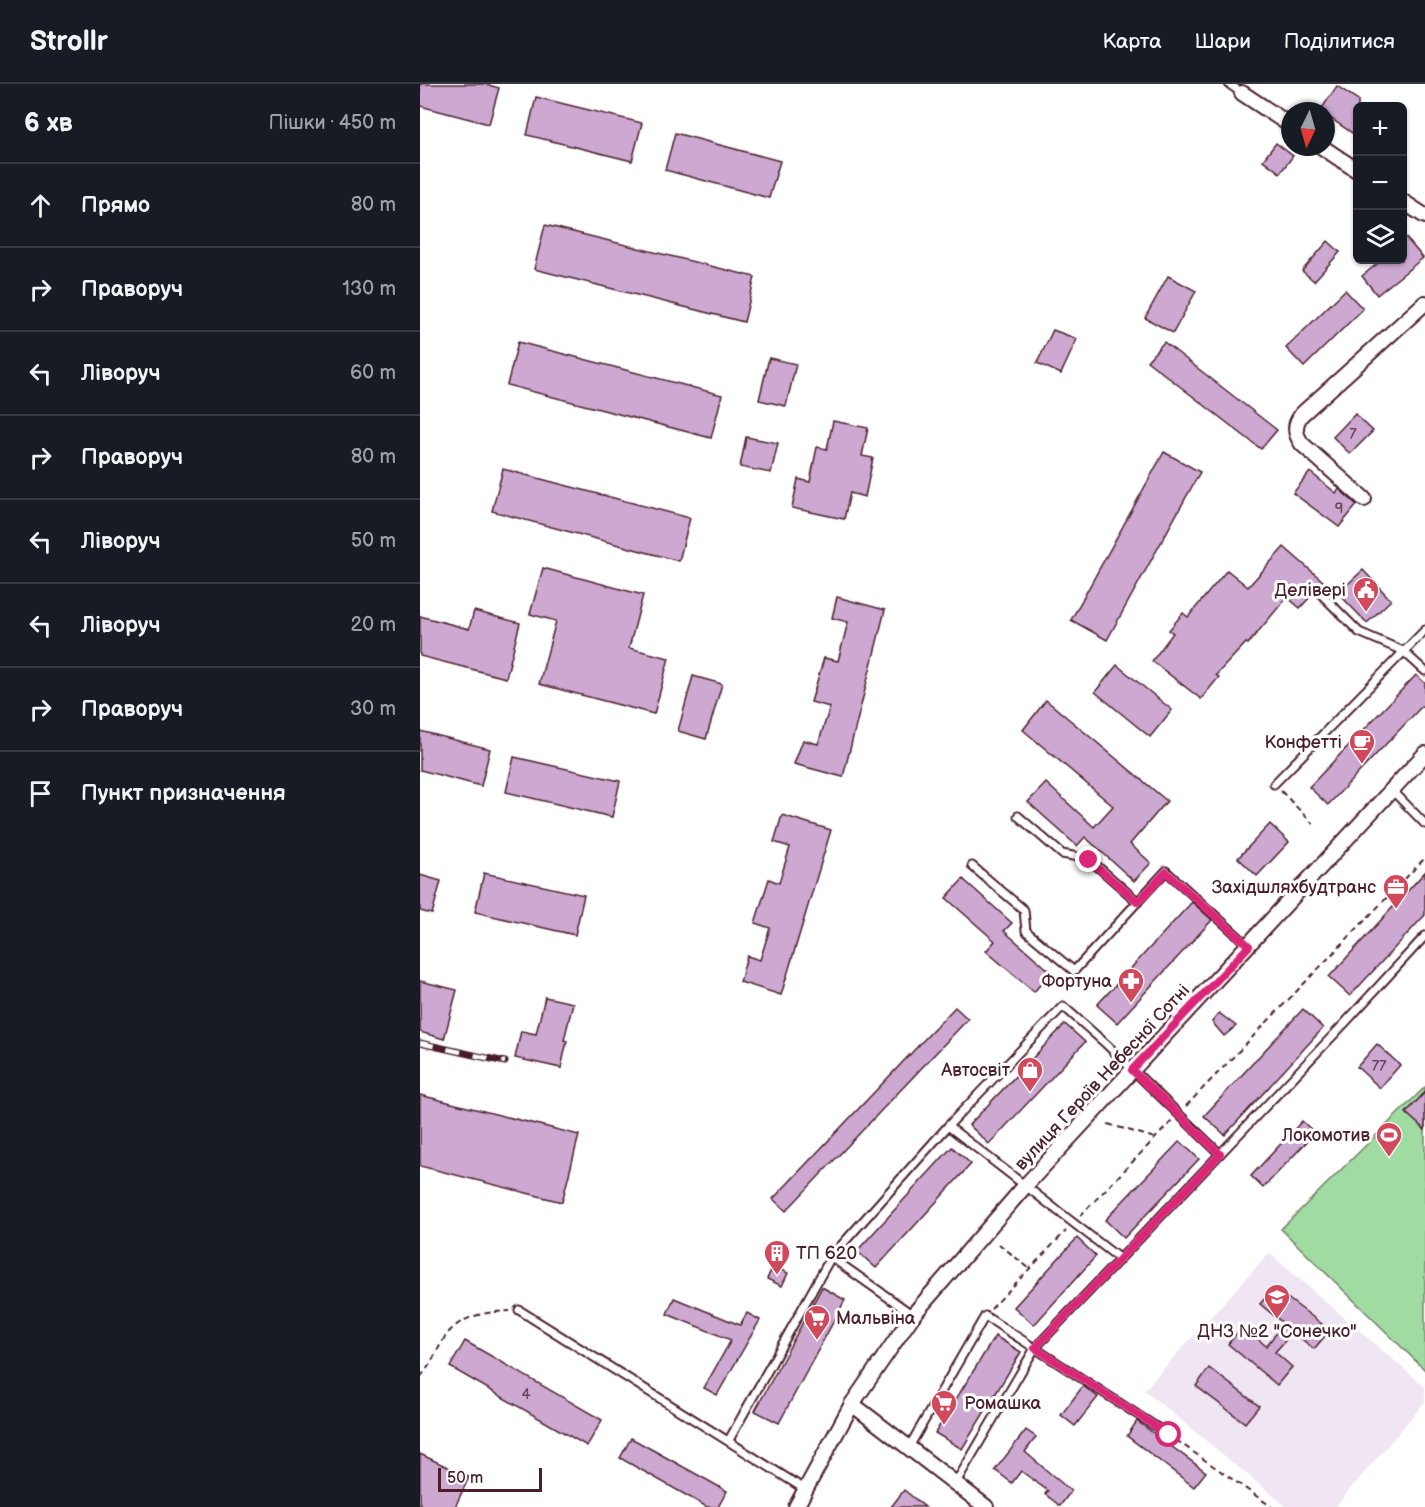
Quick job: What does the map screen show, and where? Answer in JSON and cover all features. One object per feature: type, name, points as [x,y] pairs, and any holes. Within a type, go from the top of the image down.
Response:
[{"type":"street","points":[[1242,93],[1281,119]]},
{"type":"street","points":[[1335,156],[1353,168]]},
{"type":"street","points":[[1407,204],[1425,216]]},
{"type":"street","points":[[1364,500],[1302,444],[1296,432],[1296,425],[1302,414],[1425,303]]},
{"type":"street","name":"вулиця Героїв Небесної Сотні","points":[[796,1507],[852,1404],[914,1315],[1025,1186],[1425,754]]},
{"type":"street","points":[[852,1404],[986,1507]]},
{"type":"lane","points":[[1229,84],[1242,93]]},
{"type":"lane","points":[[1321,594],[1359,632],[1403,651],[1425,671]]},
{"type":"lane","points":[[1274,784],[1425,630]]},
{"type":"lane","points":[[1392,790],[1425,824]]},
{"type":"lane","points":[[1018,816],[1062,854],[1089,860],[1138,902]]},
{"type":"lane","points":[[972,866],[1024,910],[1026,931],[1074,971],[1166,872],[1249,946]]},
{"type":"lane","points":[[955,1484],[1035,1348],[1425,936]]},
{"type":"lane","points":[[729,1440],[831,1257],[948,1126],[1063,1006],[1220,1154]]},
{"type":"lane","points":[[948,1126],[1120,1259]]},
{"type":"lane","points":[[831,1257],[914,1315]]},
{"type":"lane","points":[[519,1310],[806,1490]]},
{"type":"lane","points":[[909,1447],[985,1316],[1169,1435]]},
{"type":"path","points":[[1274,784],[1313,824]]},
{"type":"path","points":[[985,1316],[1425,858]]},
{"type":"path","points":[[1108,1124],[1155,1138]]},
{"type":"path","points":[[999,1244],[1030,1269]]},
{"type":"path","points":[[420,1377],[427,1371],[444,1338],[461,1320],[489,1312],[519,1310]]},
{"type":"path","points":[[1169,1435],[1272,1507]]},
{"type":"shaded area","name":"ДНЗ №2 \"Сонечко\"","points":[[1269,1253],[1425,1387],[1425,1402],[1335,1507],[1287,1507],[1144,1390]]},
{"type":"green space","name":"Локомотив","points":[[1425,1087],[1425,1370],[1281,1229]]},
{"type":"building","points":[[420,84],[485,84],[499,88],[489,124],[420,106]]},
{"type":"building","points":[[1337,86],[1358,100],[1358,102],[1353,102],[1353,134],[1335,121],[1335,102],[1326,102]]},
{"type":"building","points":[[536,97],[642,123],[632,161],[527,135]]},
{"type":"building","points":[[675,133],[780,161],[769,198],[665,170]]},
{"type":"building","points":[[1276,143],[1281,147],[1281,156],[1293,156],[1280,173],[1263,160]]},
{"type":"building","points":[[545,225],[755,277],[744,322],[534,269]]},
{"type":"building","points":[[1407,239],[1423,258],[1377,295],[1362,276],[1377,264],[1407,264]]},
{"type":"building","points":[[1328,241],[1340,252],[1314,281],[1302,271]]},
{"type":"building","points":[[1168,276],[1196,291],[1173,333],[1145,318]]},
{"type":"building","points":[[1345,290],[1363,309],[1304,367],[1286,348]]},
{"type":"building","points":[[1053,330],[1077,339],[1061,374],[1037,363]]},
{"type":"building","points":[[518,342],[722,395],[711,438],[507,385]]},
{"type":"building","points":[[1164,342],[1277,430],[1261,449],[1147,361]]},
{"type":"building","points":[[769,358],[796,364],[786,406],[759,400]]},
{"type":"building","points":[[1355,414],[1373,431],[1350,454],[1333,437]]},
{"type":"building","points":[[833,421],[868,428],[862,456],[873,458],[865,497],[850,493],[844,519],[792,508],[798,479],[810,482],[817,447],[827,449]]},
{"type":"building","points":[[746,437],[778,443],[771,473],[740,467]]},
{"type":"building","points":[[1164,452],[1200,472],[1107,640],[1071,620]]},
{"type":"building","points":[[503,469],[690,518],[679,561],[492,511]]},
{"type":"building","points":[[1310,472],[1336,493],[1339,489],[1357,505],[1339,527],[1293,493]]},
{"type":"building","points":[[1284,547],[1324,582],[1300,608],[1287,597],[1248,644],[1246,643],[1216,675],[1219,677],[1201,699],[1152,661],[1173,633],[1169,630],[1183,613],[1188,617],[1227,570],[1248,587]]},
{"type":"building","points":[[543,568],[643,595],[629,648],[669,658],[654,714],[539,684],[556,621],[530,614]]},
{"type":"building","points":[[1363,570],[1391,600],[1367,623],[1338,593]]},
{"type":"building","points":[[837,597],[885,610],[843,777],[794,764],[803,740],[818,744],[830,707],[811,702],[824,658],[838,661],[848,622],[832,618]]},
{"type":"building","points":[[474,611],[520,623],[506,678],[420,656],[420,616],[469,629]]},
{"type":"building","points":[[1117,665],[1172,710],[1150,737],[1095,692]]},
{"type":"building","points":[[1416,675],[1425,683],[1425,703],[1328,805],[1309,787]]},
{"type":"building","points":[[693,676],[722,684],[706,739],[678,731]]},
{"type":"building","points":[[1046,700],[1167,801],[1130,844],[1151,863],[1134,881],[1085,837],[1077,846],[1028,802],[1046,783],[1094,827],[1113,806],[1023,730]]},
{"type":"building","points":[[420,731],[490,749],[481,786],[420,770]]},
{"type":"building","points":[[514,757],[620,781],[612,817],[506,792]]},
{"type":"building","points":[[782,815],[831,830],[781,995],[740,982],[747,956],[760,960],[770,928],[755,923],[769,879],[779,883],[790,847],[774,842]]},
{"type":"building","points":[[1270,824],[1289,842],[1257,876],[1238,858]]},
{"type":"building","points":[[1425,872],[1425,915],[1350,996],[1329,977]]},
{"type":"building","points":[[484,873],[584,895],[575,935],[475,912]]},
{"type":"building","points":[[420,875],[441,881],[432,914],[420,911]]},
{"type":"building","points":[[963,879],[1012,923],[1004,931],[1051,972],[1034,992],[986,951],[995,941],[946,898]]},
{"type":"building","points":[[1192,902],[1212,920],[1117,1023],[1097,1005]]},
{"type":"building","points":[[420,981],[457,990],[444,1039],[420,1032]]},
{"type":"building","points":[[545,997],[573,1003],[564,1040],[567,1041],[561,1068],[515,1058],[521,1031],[536,1034]]},
{"type":"building","points":[[955,1007],[968,1019],[786,1211],[773,1199]]},
{"type":"building","points":[[1303,1009],[1323,1028],[1225,1135],[1204,1116]]},
{"type":"building","points":[[1219,1013],[1236,1026],[1224,1036],[1212,1022]]},
{"type":"building","points":[[1065,1024],[1085,1042],[989,1144],[969,1125]]},
{"type":"building","points":[[1377,1044],[1400,1065],[1380,1088],[1357,1067]]},
{"type":"building","points":[[1425,1092],[1425,1130],[1406,1113]]},
{"type":"building","points":[[420,1095],[579,1135],[562,1202],[420,1166]]},
{"type":"building","points":[[1302,1121],[1315,1133],[1263,1188],[1251,1176]]},
{"type":"building","points":[[1180,1141],[1199,1159],[1124,1238],[1105,1220]]},
{"type":"building","points":[[952,1147],[971,1164],[876,1268],[857,1251]]},
{"type":"building","points":[[1077,1238],[1096,1256],[1034,1325],[1014,1307]]},
{"type":"building","name":"ТП 620","points":[[773,1266],[788,1273],[782,1286],[767,1279]]},
{"type":"building","points":[[822,1287],[845,1300],[779,1423],[755,1411]]},
{"type":"building","points":[[1274,1288],[1330,1330],[1314,1349],[1293,1332],[1275,1352],[1292,1367],[1277,1385],[1228,1344],[1243,1326],[1266,1346],[1284,1324],[1260,1304]]},
{"type":"building","points":[[674,1298],[740,1325],[747,1313],[760,1320],[717,1395],[704,1388],[731,1340],[667,1314]]},
{"type":"building","points":[[995,1336],[1021,1352],[962,1449],[935,1433]]},
{"type":"building","points":[[465,1341],[602,1420],[587,1446],[450,1367]]},
{"type":"building","points":[[1209,1368],[1259,1406],[1245,1423],[1196,1386]]},
{"type":"building","points":[[1083,1386],[1098,1397],[1075,1426],[1061,1415]]},
{"type":"building","points":[[1137,1421],[1206,1472],[1194,1487],[1127,1436]]},
{"type":"building","points":[[1026,1430],[1036,1437],[1025,1452],[1071,1491],[1060,1506],[1045,1494],[1048,1491],[1021,1471],[1012,1483],[995,1470]]},
{"type":"building","points":[[631,1438],[727,1491],[718,1507],[707,1507],[620,1458]]},
{"type":"building","points":[[420,1454],[469,1477],[455,1507],[420,1507]]},
{"type":"building","points":[[904,1490],[925,1507],[891,1507]]},
{"type":"railway","points":[[420,1043],[505,1062]]},
{"type":"place","name":"Делівері","points":[[1366,613]]},
{"type":"place","name":"Конфетті","points":[[1362,765]]},
{"type":"place","name":"Західшляхбудтранс","points":[[1396,910]]},
{"type":"place","name":"Фортуна","points":[[1131,1004]]},
{"type":"place","name":"Автосвіт","points":[[1030,1093]]},
{"type":"place","name":"Локомотив","points":[[1389,1158]]},
{"type":"place","name":"ТП 620","points":[[777,1276]]},
{"type":"place","name":"ДНЗ №2 \"Сонечко\"","points":[[1277,1320]]},
{"type":"place","name":"Мальвіна","points":[[817,1341]]},
{"type":"place","name":"Ромашка","points":[[944,1426]]},
{"type":"route","points":[[1089,860],[1138,902],[1166,872],[1249,946],[1132,1070],[1220,1154],[1035,1348],[1169,1435]]}]
